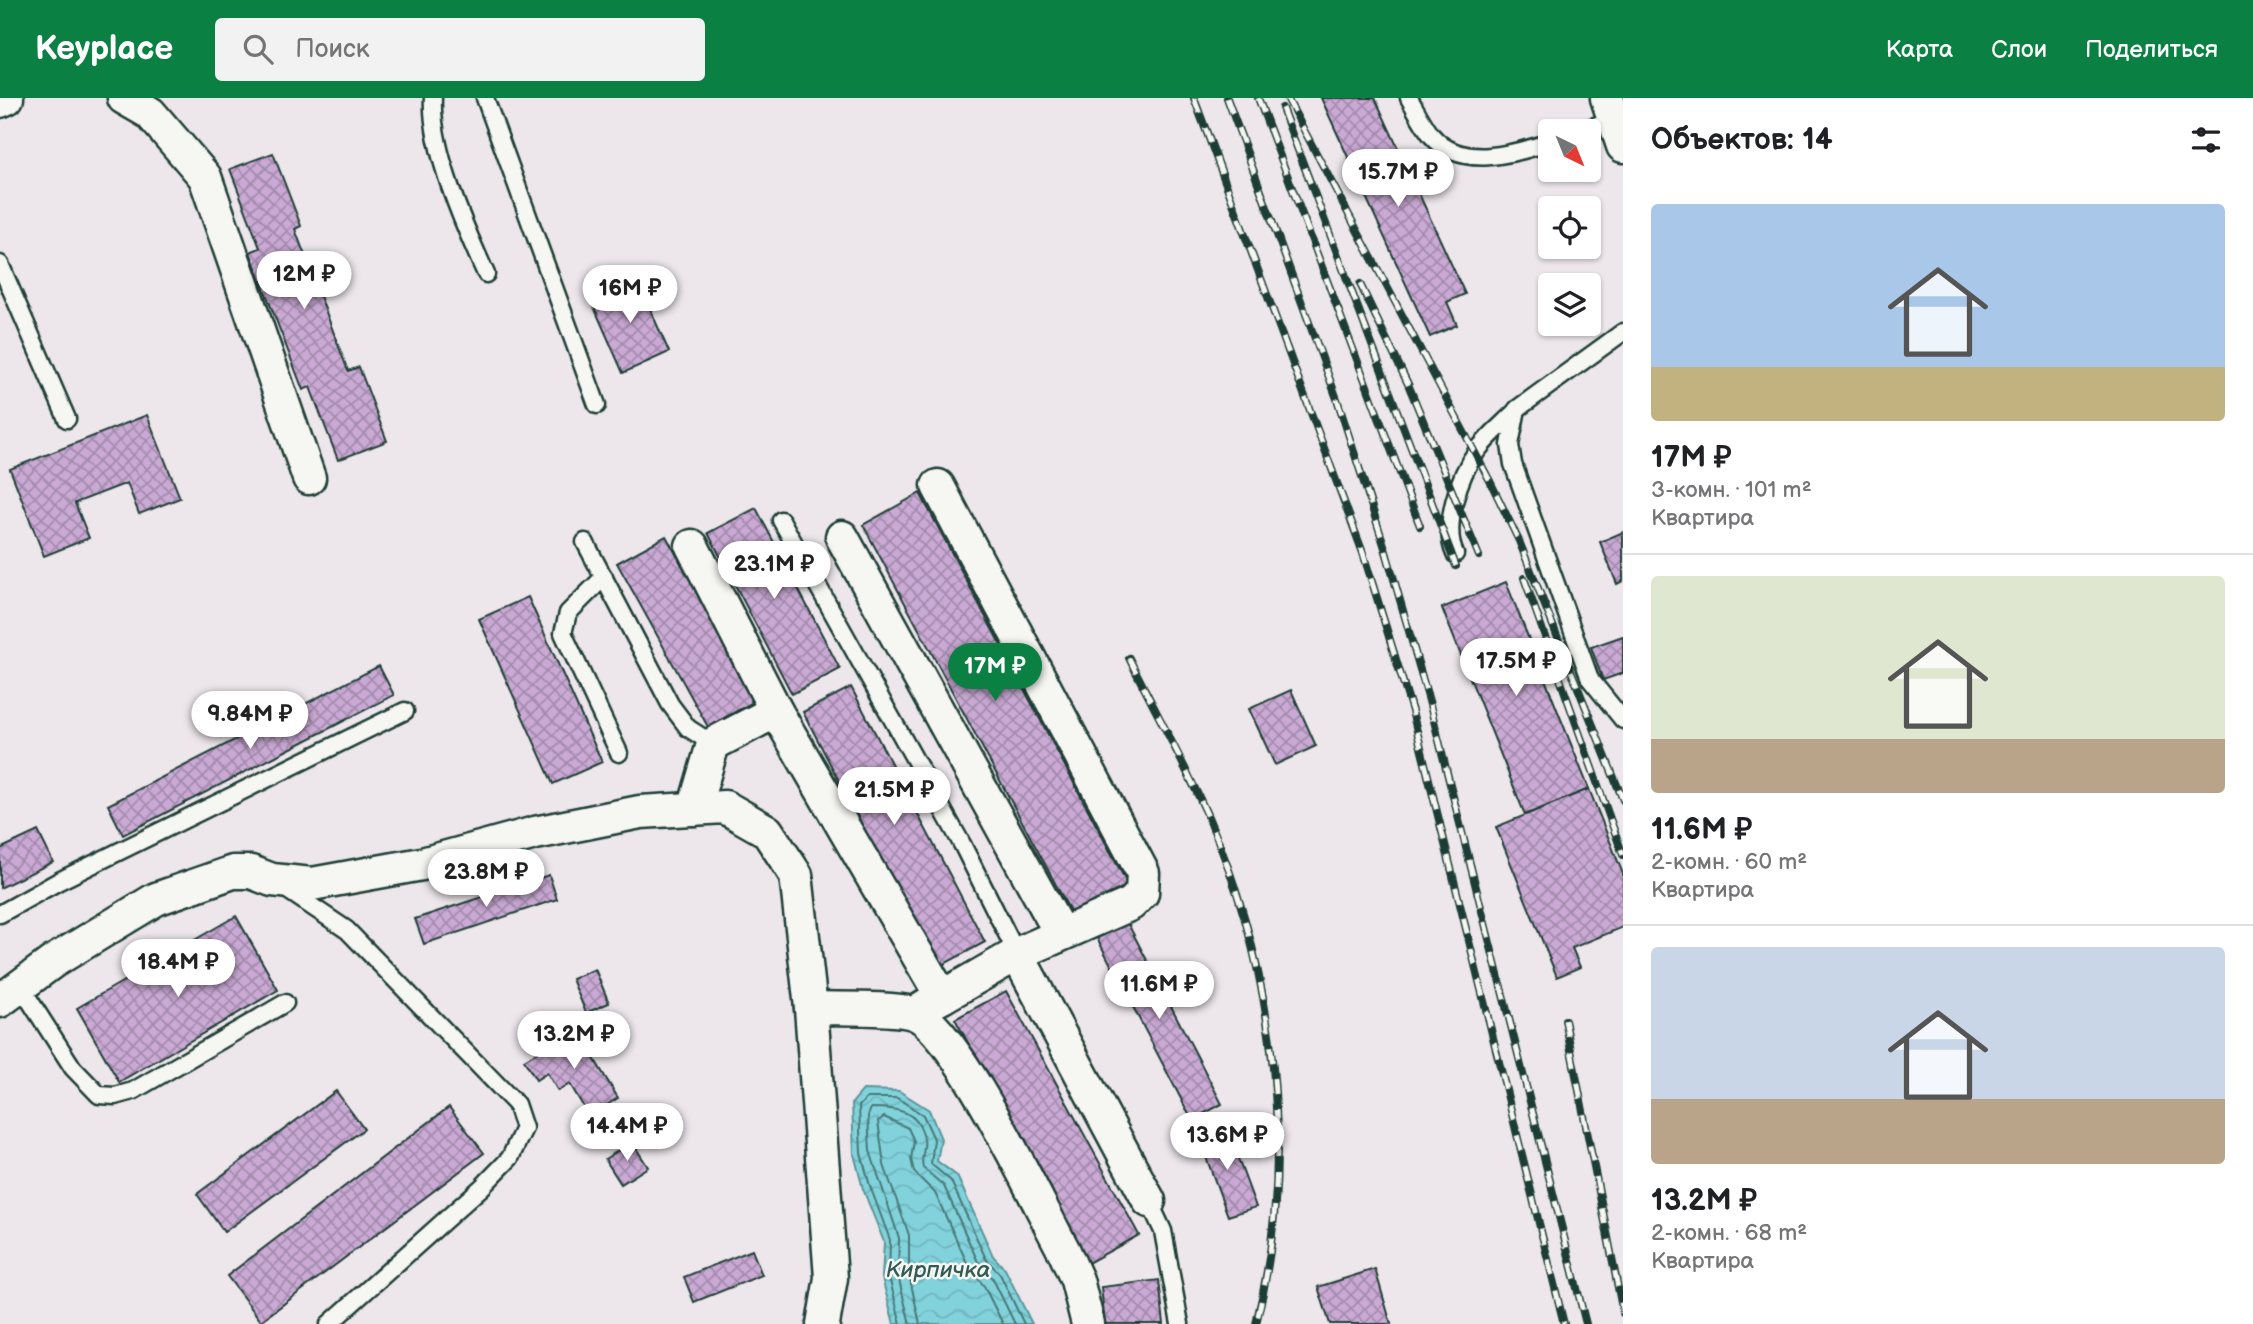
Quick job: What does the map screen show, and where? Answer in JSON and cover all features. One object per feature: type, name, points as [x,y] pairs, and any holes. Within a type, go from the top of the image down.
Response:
[{"type":"street","points":[[0,101],[8,98]]},
{"type":"street","points":[[124,98],[150,113],[205,177],[309,478]]},
{"type":"street","points":[[913,1013],[1017,954],[1131,905],[1142,893],[1143,873],[938,486]]},
{"type":"street","points":[[842,537],[1061,934]]},
{"type":"street","points":[[692,545],[776,711],[942,997]]},
{"type":"street","points":[[694,809],[713,744],[776,711]]},
{"type":"street","points":[[9,995],[54,961],[156,899],[233,872],[251,872],[272,880],[312,884],[422,864],[535,834],[640,812],[725,807],[767,831],[796,875],[811,1008],[831,1278],[823,1324]]},
{"type":"street","points":[[1017,954],[1149,1201]]},
{"type":"street","points":[[811,1008],[913,1013],[934,1025],[958,1057],[1064,1251],[1077,1280],[1088,1324]]},
{"type":"lane","points":[[433,98],[432,108],[447,178],[463,225],[486,274]]},
{"type":"lane","points":[[485,98],[597,405]]},
{"type":"lane","points":[[1409,98],[1433,136],[1451,151],[1473,157],[1538,146]]},
{"type":"lane","points":[[0,264],[68,419]]},
{"type":"lane","points":[[1455,554],[1449,541],[1455,498],[1476,452],[1517,409],[1623,332]]},
{"type":"lane","points":[[1517,409],[1510,445],[1513,464],[1590,679],[1623,720]]},
{"type":"lane","points":[[781,520],[962,844],[1017,954]]},
{"type":"lane","points":[[585,542],[670,704],[688,728],[713,744]]},
{"type":"lane","points":[[604,578],[568,613],[563,633],[619,753]]},
{"type":"lane","points":[[0,914],[59,881],[405,711]]},
{"type":"lane","points":[[272,880],[347,930],[516,1104],[524,1128],[510,1158],[482,1187],[329,1324]]},
{"type":"lane","points":[[9,995],[30,1001],[73,1068],[99,1095],[115,1096],[133,1091],[285,1003]]},
{"type":"lane","points":[[1149,1201],[1163,1231],[1180,1324]]},
{"type":"water","name":"Кирпичка","points":[[863,1090],[899,1091],[929,1110],[941,1139],[937,1161],[957,1176],[993,1256],[1005,1269],[1032,1324],[894,1324],[882,1278],[884,1242],[863,1189],[854,1154],[852,1103]]},
{"type":"building","points":[[1321,98],[1375,98],[1465,294],[1447,302],[1457,325],[1430,337]]},
{"type":"building","points":[[273,153],[301,226],[295,229],[348,371],[359,367],[387,441],[338,460],[310,387],[303,390],[250,252],[260,248],[230,169]]},
{"type":"building","points":[[636,277],[669,352],[623,373],[590,298]]},
{"type":"building","points":[[147,415],[180,498],[139,514],[127,483],[75,503],[89,538],[44,556],[10,469]]},
{"type":"building","points":[[920,493],[1128,885],[1071,913],[863,525]]},
{"type":"building","points":[[756,508],[840,669],[792,694],[708,533]]},
{"type":"building","points":[[1623,532],[1623,581],[1617,584],[1600,542]]},
{"type":"building","points":[[666,536],[757,700],[708,727],[617,563]]},
{"type":"building","points":[[1506,582],[1589,789],[1525,815],[1442,608]]},
{"type":"building","points":[[528,597],[602,762],[553,784],[479,619]]},
{"type":"building","points":[[1623,636],[1623,673],[1603,680],[1591,647]]},
{"type":"building","points":[[379,666],[394,695],[123,835],[108,805]]},
{"type":"building","points":[[851,687],[985,942],[937,968],[803,712]]},
{"type":"building","points":[[1291,690],[1316,746],[1275,765],[1249,709]]},
{"type":"building","points":[[1589,789],[1623,874],[1623,927],[1572,948],[1580,967],[1557,977],[1496,827]]},
{"type":"building","points":[[38,831],[53,862],[0,888],[0,849]]},
{"type":"building","points":[[549,875],[557,899],[424,944],[415,919]]},
{"type":"building","points":[[236,916],[278,990],[119,1082],[77,1008]]},
{"type":"building","points":[[1127,922],[1222,1104],[1192,1120],[1097,938]]},
{"type":"building","points":[[595,969],[609,1003],[586,1013],[572,979]]},
{"type":"building","points":[[1006,991],[1139,1235],[1088,1263],[955,1019]]},
{"type":"building","points":[[576,1029],[618,1098],[589,1116],[570,1084],[558,1091],[547,1073],[536,1080],[524,1060]]},
{"type":"building","points":[[336,1091],[364,1129],[224,1232],[197,1194]]},
{"type":"building","points":[[449,1107],[484,1153],[261,1321],[227,1276]]},
{"type":"building","points":[[1226,1126],[1256,1207],[1228,1216],[1199,1138]]},
{"type":"building","points":[[632,1142],[648,1167],[621,1184],[605,1159]]},
{"type":"building","points":[[752,1250],[762,1275],[694,1302],[684,1277]]},
{"type":"building","points":[[1375,1269],[1391,1324],[1330,1324],[1318,1287]]},
{"type":"building","points":[[1159,1280],[1164,1324],[1105,1324],[1101,1287]]},
{"type":"railway","points":[[1194,98],[1363,553],[1412,711],[1564,1324]]},
{"type":"railway","points":[[1227,98],[1337,399],[1385,548],[1429,701],[1586,1324]]},
{"type":"railway","points":[[1258,98],[1420,526]]},
{"type":"railway","points":[[1287,98],[1490,481],[1519,541],[1623,800]]},
{"type":"railway","points":[[1282,108],[1456,566]]},
{"type":"railway","points":[[1360,284],[1408,384],[1479,556]]},
{"type":"railway","points":[[1524,578],[1623,855]]},
{"type":"railway","points":[[1129,658],[1209,819],[1232,878],[1250,940],[1264,1004],[1273,1068],[1277,1133],[1275,1198],[1268,1262],[1256,1324]]},
{"type":"railway","points":[[1565,1020],[1623,1313]]}]
